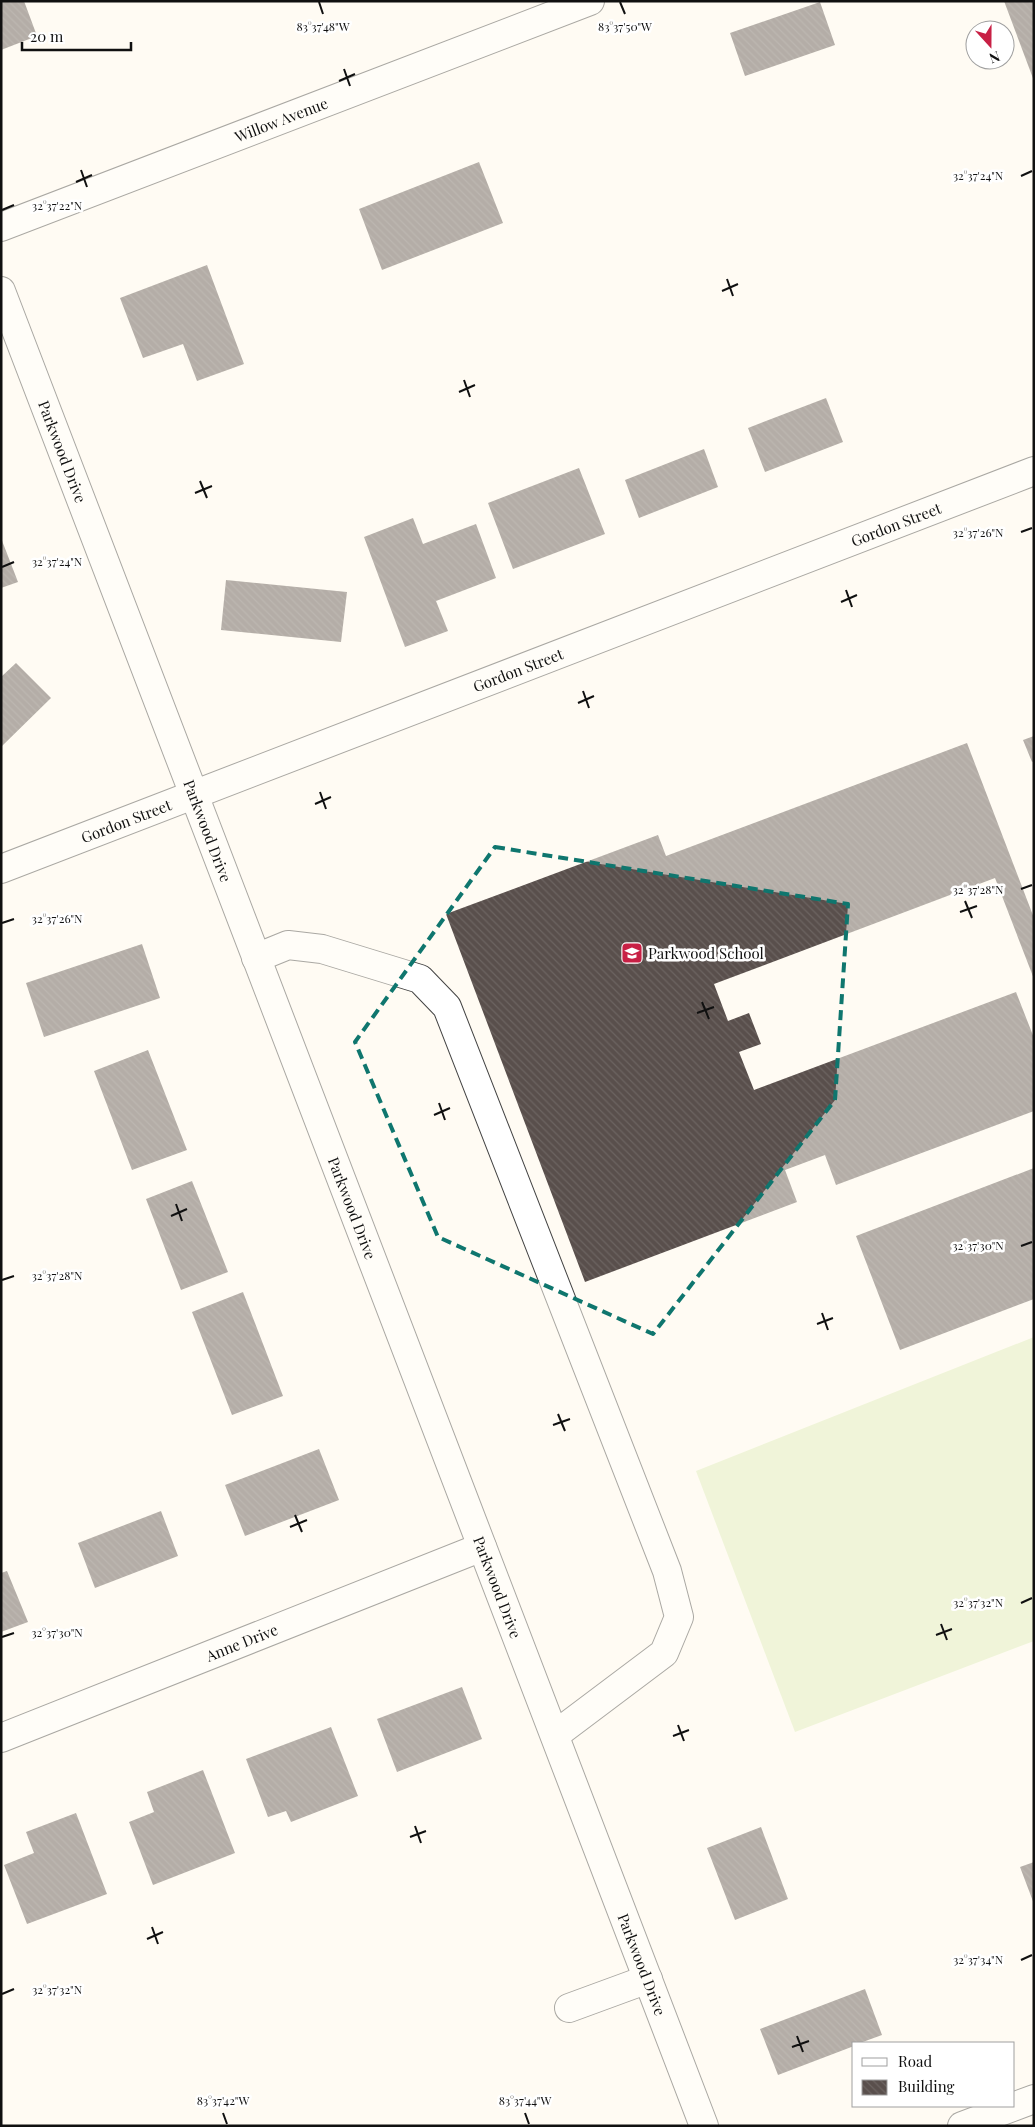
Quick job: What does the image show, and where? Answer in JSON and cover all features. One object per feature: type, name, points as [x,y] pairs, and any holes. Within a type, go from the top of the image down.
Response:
[{"type":"street","name":"Willow Avenue","points":[[1,227],[590,1]]},
{"type":"street","name":"Parkwood Drive","points":[[1,290],[704,2126]]},
{"type":"street","name":"Gordon Street","points":[[1,869],[1034,471]]},
{"type":"street","points":[[256,958],[288,946],[322,949],[420,979],[447,1007],[667,1571],[678,1617],[664,1653],[555,1735]]},
{"type":"street","name":"Anne Drive","points":[[1,1738],[482,1546]]},
{"type":"street","points":[[570,2008],[648,1979]]},
{"type":"street","points":[[1015,2106],[1034,2099]]},
{"type":"street","points":[[962,2126],[1013,2107]]},
{"type":"highlighted area","points":[[495,847],[848,904],[835,1100],[653,1334],[438,1237],[355,1042]]},
{"type":"green space","points":[[1034,1337],[1034,1641],[795,1732],[696,1471]]},
{"type":"building","points":[[1,1],[24,1],[37,36],[1,50]]},
{"type":"building","points":[[1004,1],[1034,1],[1034,81],[1015,30],[1015,20],[1011,20]]},
{"type":"building","points":[[820,2],[835,45],[745,76],[730,33]]},
{"type":"building","points":[[479,162],[503,223],[382,270],[359,209]]},
{"type":"building","points":[[207,265],[244,364],[197,381],[183,344],[143,358],[120,298]]},
{"type":"building","points":[[826,398],[843,442],[765,472],[748,428]]},
{"type":"building","points":[[704,449],[718,487],[639,518],[625,480]]},
{"type":"building","points":[[579,468],[605,534],[513,569],[488,503]]},
{"type":"building","points":[[413,518],[423,544],[476,524],[496,578],[436,601],[448,631],[405,647],[364,537]]},
{"type":"building","points":[[1,538],[18,582],[1,588]]},
{"type":"building","points":[[226,580],[347,592],[341,642],[221,630]]},
{"type":"building","points":[[16,663],[51,698],[1,747],[1,677]]},
{"type":"building","points":[[1034,736],[1034,761],[1032,762],[1023,740]]},
{"type":"building","points":[[967,743],[1034,918],[1034,979],[995,878],[714,984],[728,1021],[749,1013],[761,1044],[739,1052],[754,1090],[1016,992],[1034,1038],[1034,1111],[836,1185],[825,1155],[785,1170],[797,1202],[585,1282],[446,914],[658,835],[666,856]]},
{"type":"building","points":[[142,944],[160,998],[44,1037],[26,983]]},
{"type":"building","points":[[148,1050],[187,1150],[132,1170],[94,1071]]},
{"type":"building","points":[[1034,1168],[1034,1299],[900,1350],[856,1236]]},
{"type":"building","points":[[192,1181],[228,1272],[181,1290],[146,1199]]},
{"type":"building","points":[[243,1292],[283,1396],[232,1415],[192,1312]]},
{"type":"building","points":[[319,1449],[339,1500],[245,1536],[225,1485]]},
{"type":"building","points":[[161,1511],[178,1556],[95,1588],[78,1543]]},
{"type":"building","points":[[7,1571],[28,1622],[1,1632],[1,1573]]},
{"type":"building","points":[[462,1687],[482,1739],[397,1772],[377,1719]]},
{"type":"building","points":[[331,1727],[358,1796],[291,1822],[286,1811],[268,1817],[246,1759]]},
{"type":"building","points":[[203,1770],[235,1853],[153,1885],[129,1822],[154,1812],[147,1792]]},
{"type":"building","points":[[76,1813],[107,1894],[27,1924],[4,1865],[34,1853],[26,1832]]},
{"type":"building","points":[[761,1827],[788,1899],[735,1920],[707,1848]]},
{"type":"building","points":[[1034,1862],[1034,1904],[1020,1867]]},
{"type":"building","points":[[865,1989],[882,2035],[863,2042],[852,2042],[852,2047],[778,2075],[760,2029]]},
{"type":"place","name":"Parkwood School","points":[[632,953]]}]
